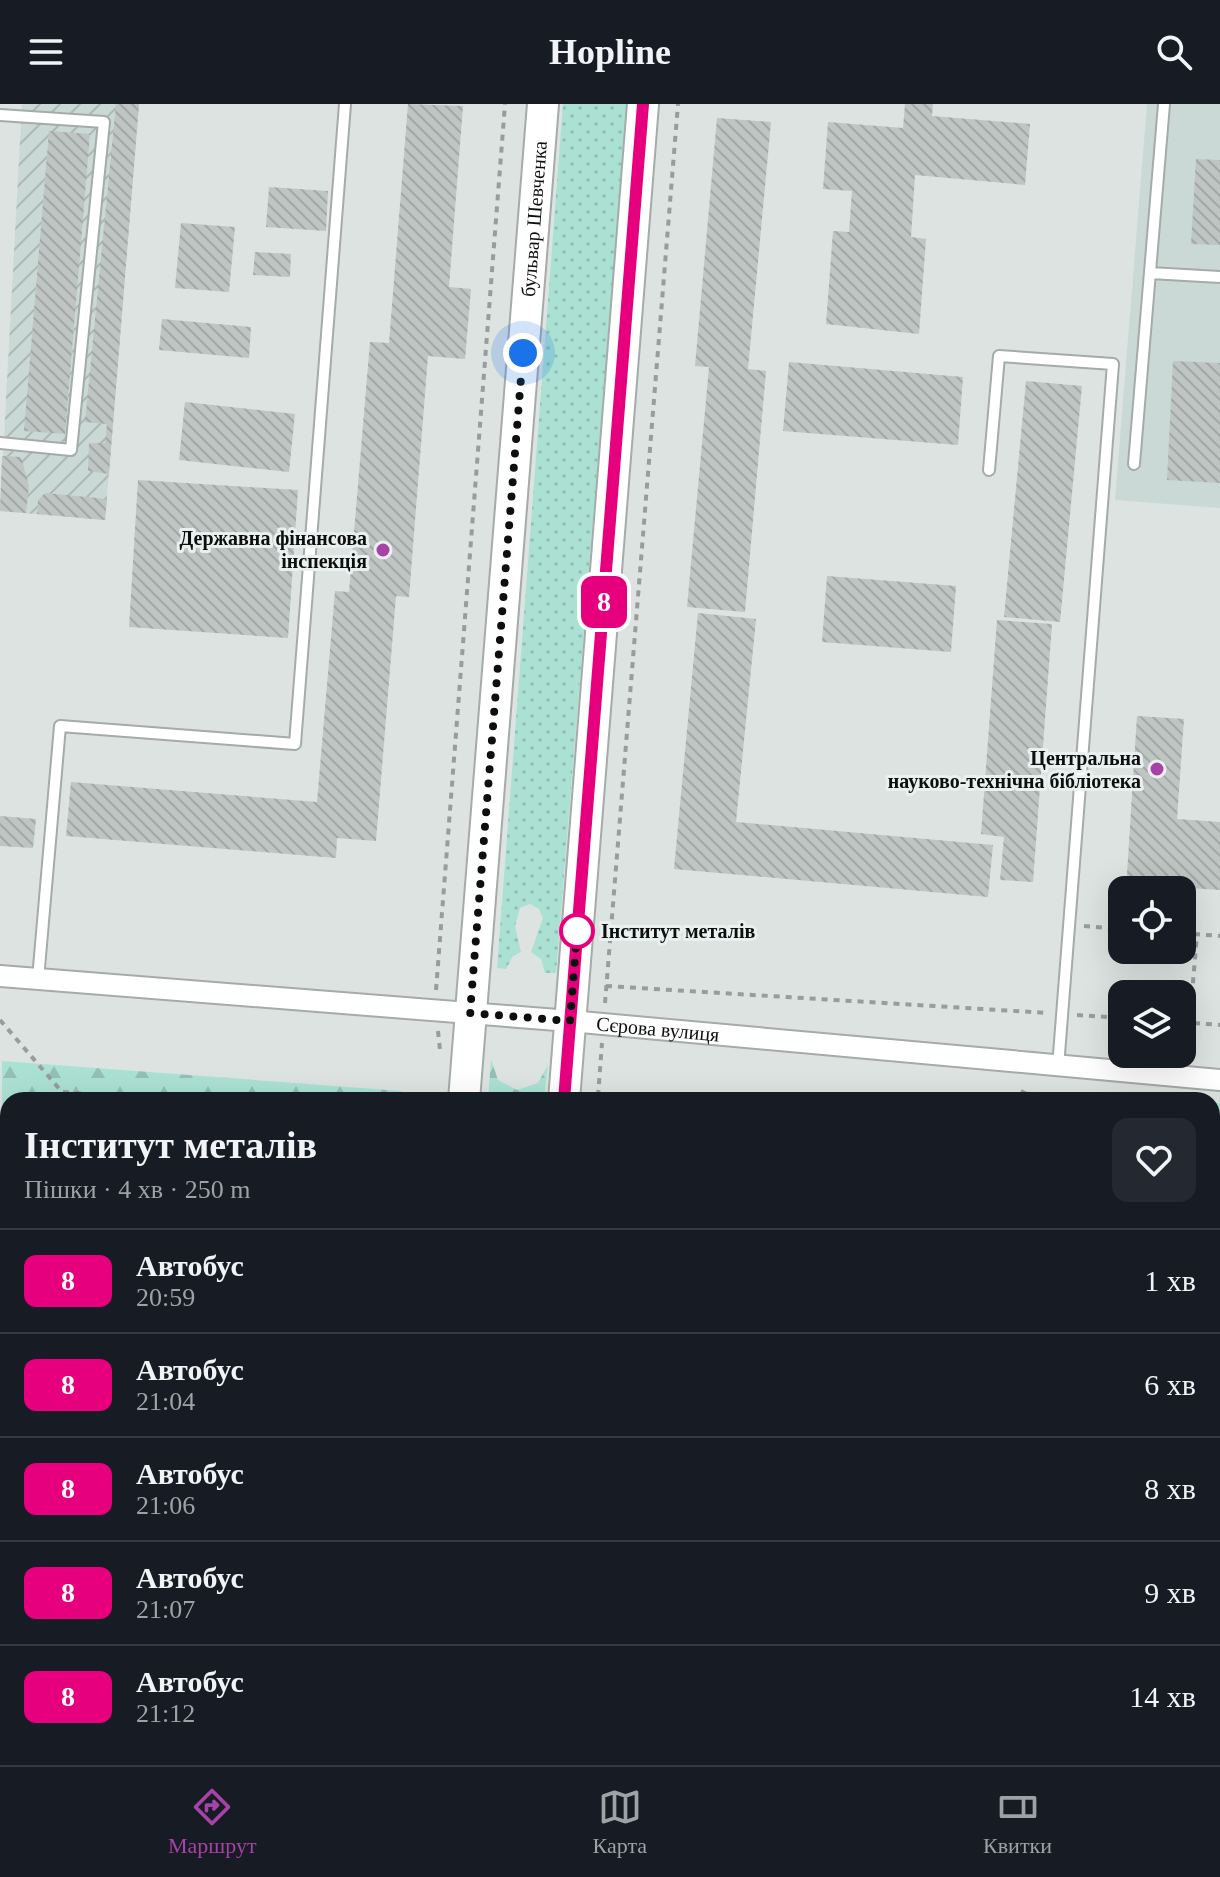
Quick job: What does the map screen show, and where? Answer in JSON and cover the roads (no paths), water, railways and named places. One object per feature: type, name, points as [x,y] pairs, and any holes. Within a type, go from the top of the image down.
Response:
[{"type":"main road","name":"бульвар Шевченка","points":[[465,1092],[543,104]]},
{"type":"main road","points":[[565,1092],[643,104]]},
{"type":"street","name":"Сєрова вулиця","points":[[1,983],[38,979],[435,1010],[1220,1080]]},
{"type":"lane","points":[[38,979],[60,726],[295,744],[345,104]]},
{"type":"lane","points":[[1134,464],[1164,104]]},
{"type":"lane","points":[[0,115],[104,122],[71,450],[0,443]]},
{"type":"lane","points":[[1150,273],[1220,277]]},
{"type":"lane","points":[[989,470],[999,356],[1113,364],[1058,1067]]},
{"type":"place","name":"Державна фінансова інспекція","points":[[383,550]]},
{"type":"place","name":"Центральна науково-технічна бібліотека","points":[[1157,769]]},
{"type":"place","name":"Інститут металів","points":[[577,931]]}]
